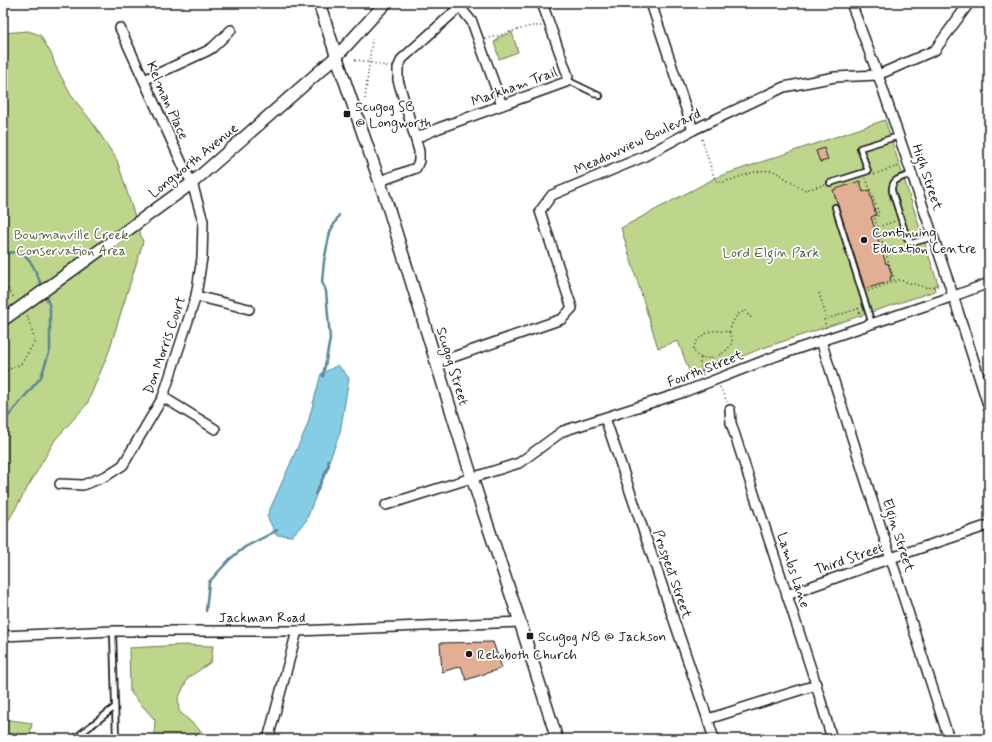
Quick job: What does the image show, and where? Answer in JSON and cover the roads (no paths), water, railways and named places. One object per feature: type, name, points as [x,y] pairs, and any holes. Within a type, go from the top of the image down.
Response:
[{"type":"street","name":"Scugog Street","points":[[319,3],[380,181],[472,478],[557,739]]},
{"type":"street","name":"Longworth Avenue","points":[[3,320],[192,184],[337,56],[386,3]]},
{"type":"street","name":"Markham Trail","points":[[416,138],[566,82],[568,76],[542,3]]},
{"type":"street","points":[[651,3],[694,130]]},
{"type":"street","name":"High Street","points":[[851,3],[878,75],[934,236],[989,406]]},
{"type":"street","name":"Meadowview Boulevard","points":[[436,363],[562,319],[572,308],[540,211],[552,195],[643,157],[694,130],[784,87],[835,77],[878,75],[935,50],[969,3]]},
{"type":"street","points":[[380,181],[416,168],[419,161],[419,151],[416,138],[398,80],[398,68],[402,59],[462,5],[472,22],[502,105]]},
{"type":"street","name":"Kelman Place","points":[[120,28],[192,184]]},
{"type":"street","points":[[144,80],[207,51],[231,30]]},
{"type":"street","name":"Don Morris Court","points":[[60,484],[83,485],[106,476],[123,465],[163,397],[196,296],[202,258],[203,221],[192,184]]},
{"type":"street","name":"Fourth Street","points":[[386,505],[519,463],[563,431],[684,392],[776,356],[989,284]]},
{"type":"street","points":[[196,296],[249,309]]},
{"type":"street","name":"Elgin Street","points":[[821,341],[949,739]]},
{"type":"street","points":[[163,397],[215,429]]},
{"type":"street","name":"Lambs Lane","points":[[730,410],[731,423],[832,739]]},
{"type":"street","name":"Prospect Street","points":[[606,418],[714,739]]},
{"type":"street","name":"Third Street","points":[[787,595],[989,525]]},
{"type":"street","name":"Jackman Road","points":[[3,636],[113,631],[297,631],[520,622]]},
{"type":"street","points":[[268,739],[297,631]]},
{"type":"street","points":[[708,719],[816,685]]},
{"type":"lane","points":[[567,80],[600,96]]},
{"type":"lane","points":[[830,183],[865,174],[868,171],[860,148],[899,136]]},
{"type":"lane","points":[[912,174],[896,180],[893,182],[892,187],[907,238],[912,243],[934,236]]},
{"type":"lane","points":[[835,207],[872,324]]},
{"type":"lane","points":[[113,631],[116,739]]},
{"type":"lane","points":[[74,739],[115,707]]},
{"type":"water","points":[[338,365],[349,378],[340,433],[306,521],[292,536],[276,535],[267,516],[307,426],[321,374]]},
{"type":"waterway","points":[[323,376],[330,339],[326,291],[322,282],[324,261],[330,232],[339,215]]},
{"type":"waterway","points":[[3,254],[12,252],[19,253],[30,260],[42,287]]},
{"type":"waterway","points":[[3,419],[6,419],[41,377],[50,350],[50,307],[45,294]]},
{"type":"waterway","points":[[315,494],[329,465],[328,460]]},
{"type":"waterway","points":[[206,611],[209,582],[230,559],[245,547],[277,530]]},
{"type":"place","name":"Scugog SB @ Longworth","points":[[347,114]]},
{"type":"place","name":"Continuing Education Centre","points":[[864,240]]},
{"type":"place","name":"Scugog NB @ Jackson","points":[[530,636]]},
{"type":"place","name":"Rehoboth Church","points":[[469,654]]},
{"type":"park label","name":"Bowmanville Creek Conservation Area","points":[[71,242]]},
{"type":"park label","name":"Lord Elgin Park","points":[[771,252]]}]
